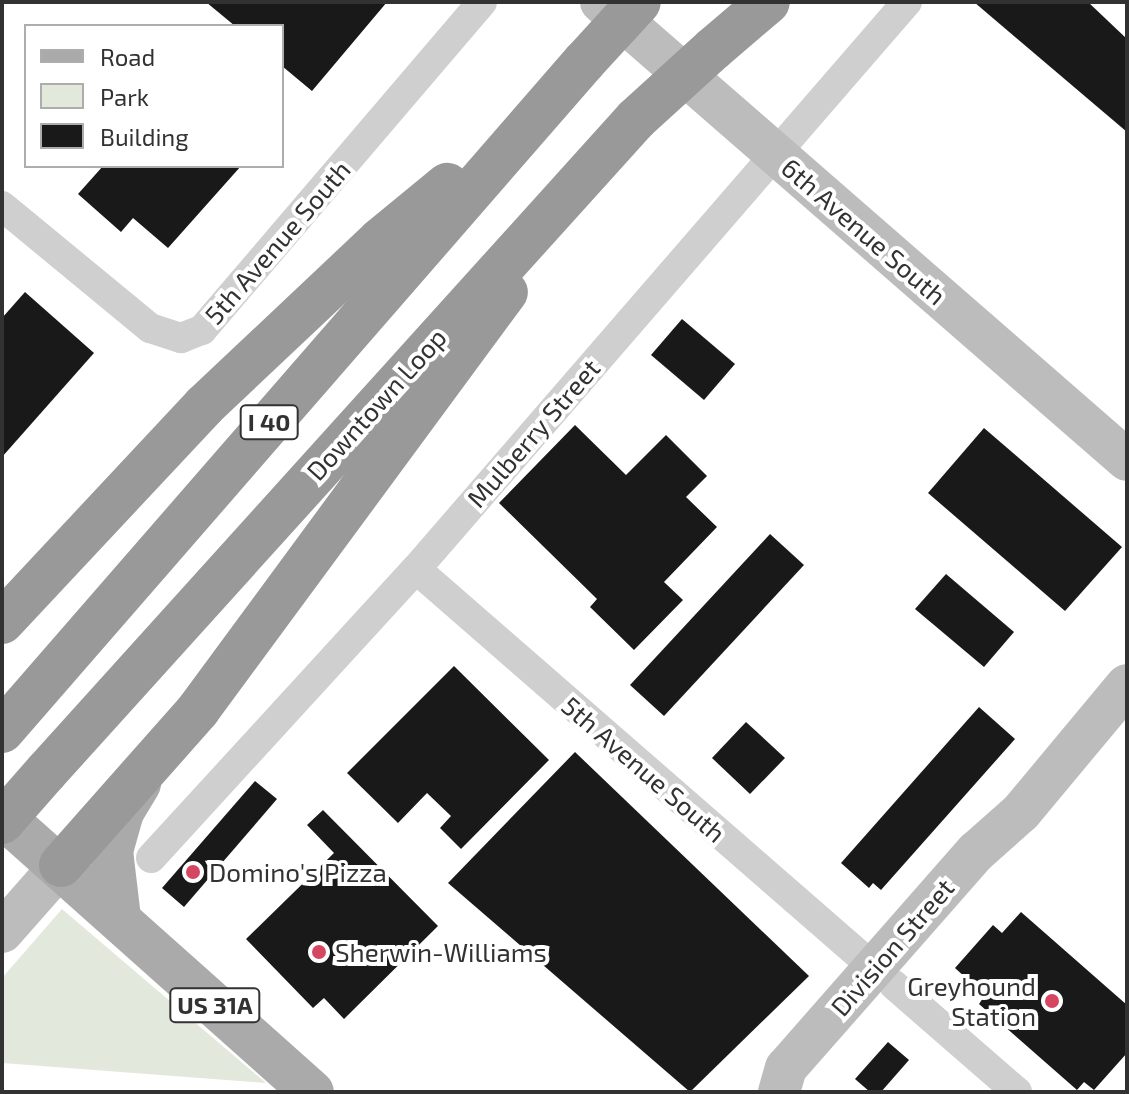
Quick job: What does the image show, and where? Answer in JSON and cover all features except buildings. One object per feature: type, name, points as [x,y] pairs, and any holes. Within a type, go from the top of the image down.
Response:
[{"type":"highway","name":"I 40","points":[[2,731],[536,113],[639,2]]},
{"type":"highway","name":"Downtown Loop","points":[[2,822],[570,188],[636,119],[768,2]]},
{"type":"highway","points":[[2,622],[204,406],[380,240],[536,113]]},
{"type":"highway","points":[[61,865],[198,710],[489,320],[570,188]]},
{"type":"main road","name":"6th Avenue South","points":[[601,2],[1127,460]]},
{"type":"main road","name":"Division Street","points":[[790,1092],[804,1085],[976,852],[1021,812],[1127,685]]},
{"type":"main road","points":[[119,918],[111,851],[122,812],[150,766]]},
{"type":"main road","name":"US 31A","points":[[2,816],[61,865],[312,1092]]},
{"type":"main road","points":[[2,932],[61,865]]},
{"type":"main road","name":"Division Street","points":[[779,1092],[786,1068],[884,976]]},
{"type":"street","name":"5th Avenue South","points":[[2,206],[150,328],[181,338],[202,330],[482,2]]},
{"type":"street","name":"Mulberry Street","points":[[151,858],[416,569],[907,2]]},
{"type":"street","name":"5th Avenue South","points":[[416,569],[1017,1092]]},
{"type":"green space","points":[[62,909],[266,1083],[2,1063],[2,978]]},
{"type":"place","name":"Domino's Pizza","points":[[193,872]]},
{"type":"place","name":"Sherwin-Williams","points":[[319,952]]},
{"type":"place","name":"Greyhound Station","points":[[1052,1001]]}]
